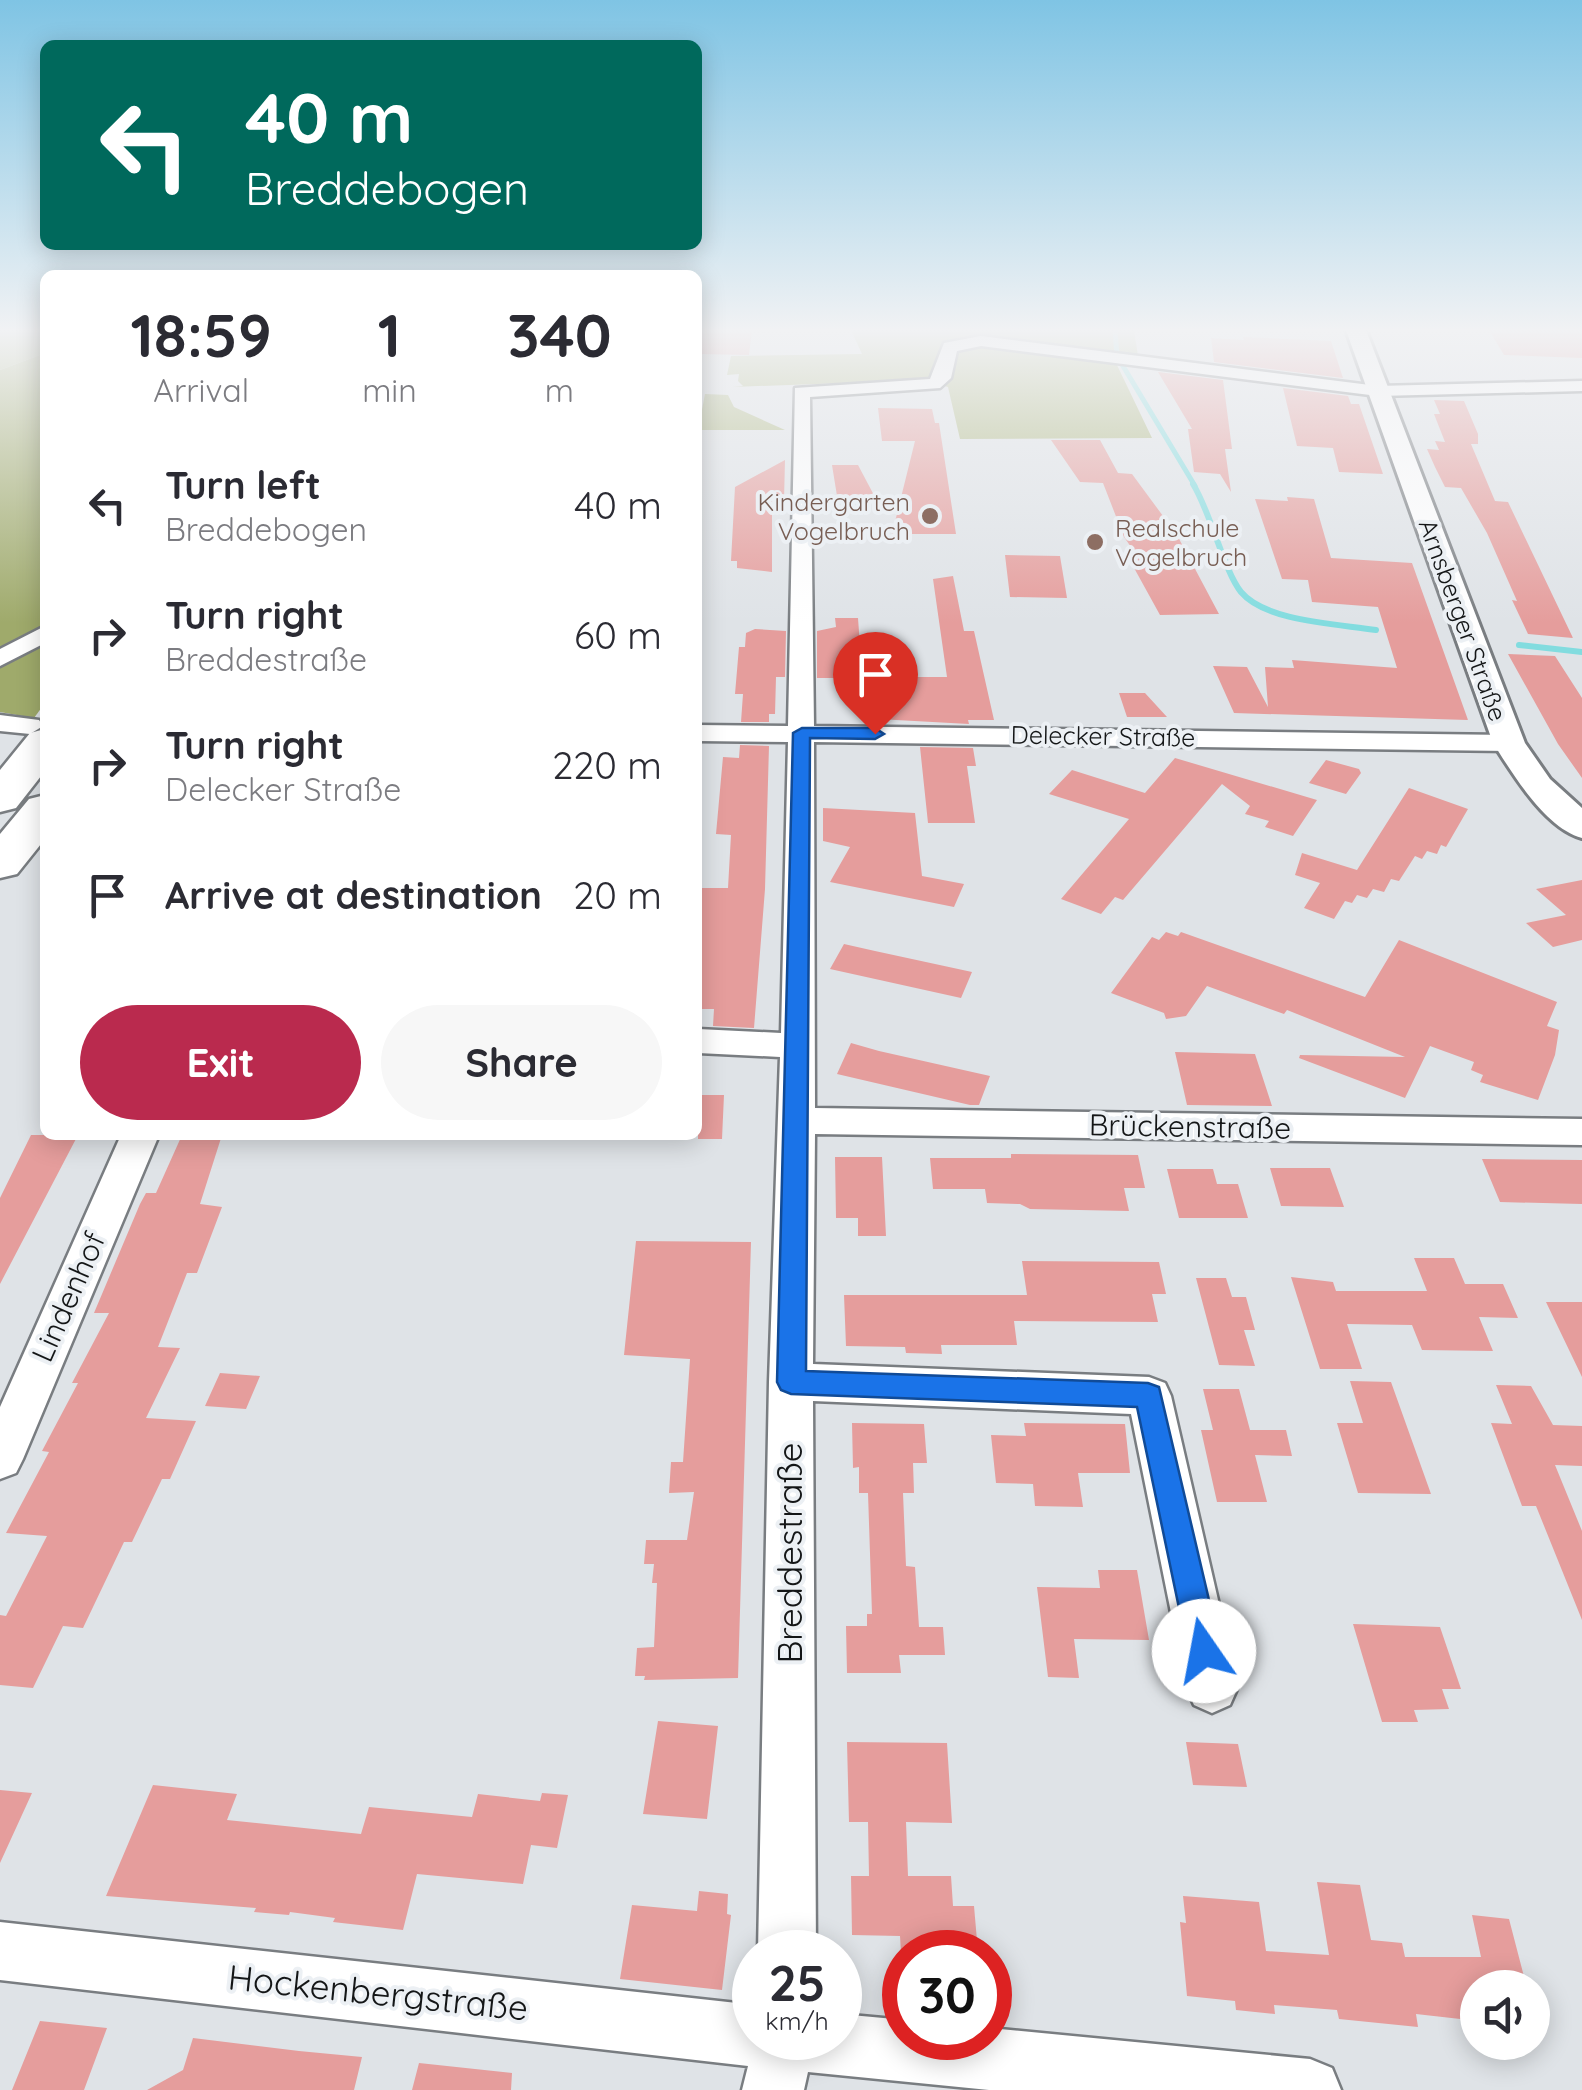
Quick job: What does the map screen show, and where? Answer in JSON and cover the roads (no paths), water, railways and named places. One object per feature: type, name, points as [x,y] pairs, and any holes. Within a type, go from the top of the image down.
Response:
[{"type":"highway","points":[[0,798],[37,734]]},
{"type":"highway","points":[[0,864],[40,814]]},
{"type":"street","name":"Breddestraße","points":[[787,1930],[802,733],[801,428]]},
{"type":"street","name":"Arnsberger Straße","points":[[1392,428],[1509,743],[1538,786],[1582,826]]},
{"type":"street","points":[[0,659],[40,636]]},
{"type":"street","points":[[0,723],[37,734]]},
{"type":"street","name":"Delecker Straße","points":[[702,732],[1509,743]]},
{"type":"street","points":[[702,1042],[799,1046]]},
{"type":"street","name":"Brückenstraße","points":[[798,1122],[1582,1132]]},
{"type":"street","name":"Lindenhof","points":[[0,1458],[138,1140]]},
{"type":"street","points":[[791,1382],[1148,1396],[1212,1686]]},
{"type":"street","name":"Hockenbergstraße","points":[[0,1951],[732,2043]]},
{"type":"street","name":"Hockenbergstraße","points":[[862,2055],[1310,2090]]},
{"type":"waterway","points":[[1160,428],[1195,486]]},
{"type":"waterway","points":[[1193,484],[1235,583],[1252,602],[1285,616],[1376,630]]},
{"type":"waterway","points":[[1519,645],[1582,652]]},
{"type":"place","name":"Kindergarten Vogelbruch","points":[[930,516]]},
{"type":"place","name":"Realschule Vogelbruch","points":[[1095,542]]}]
